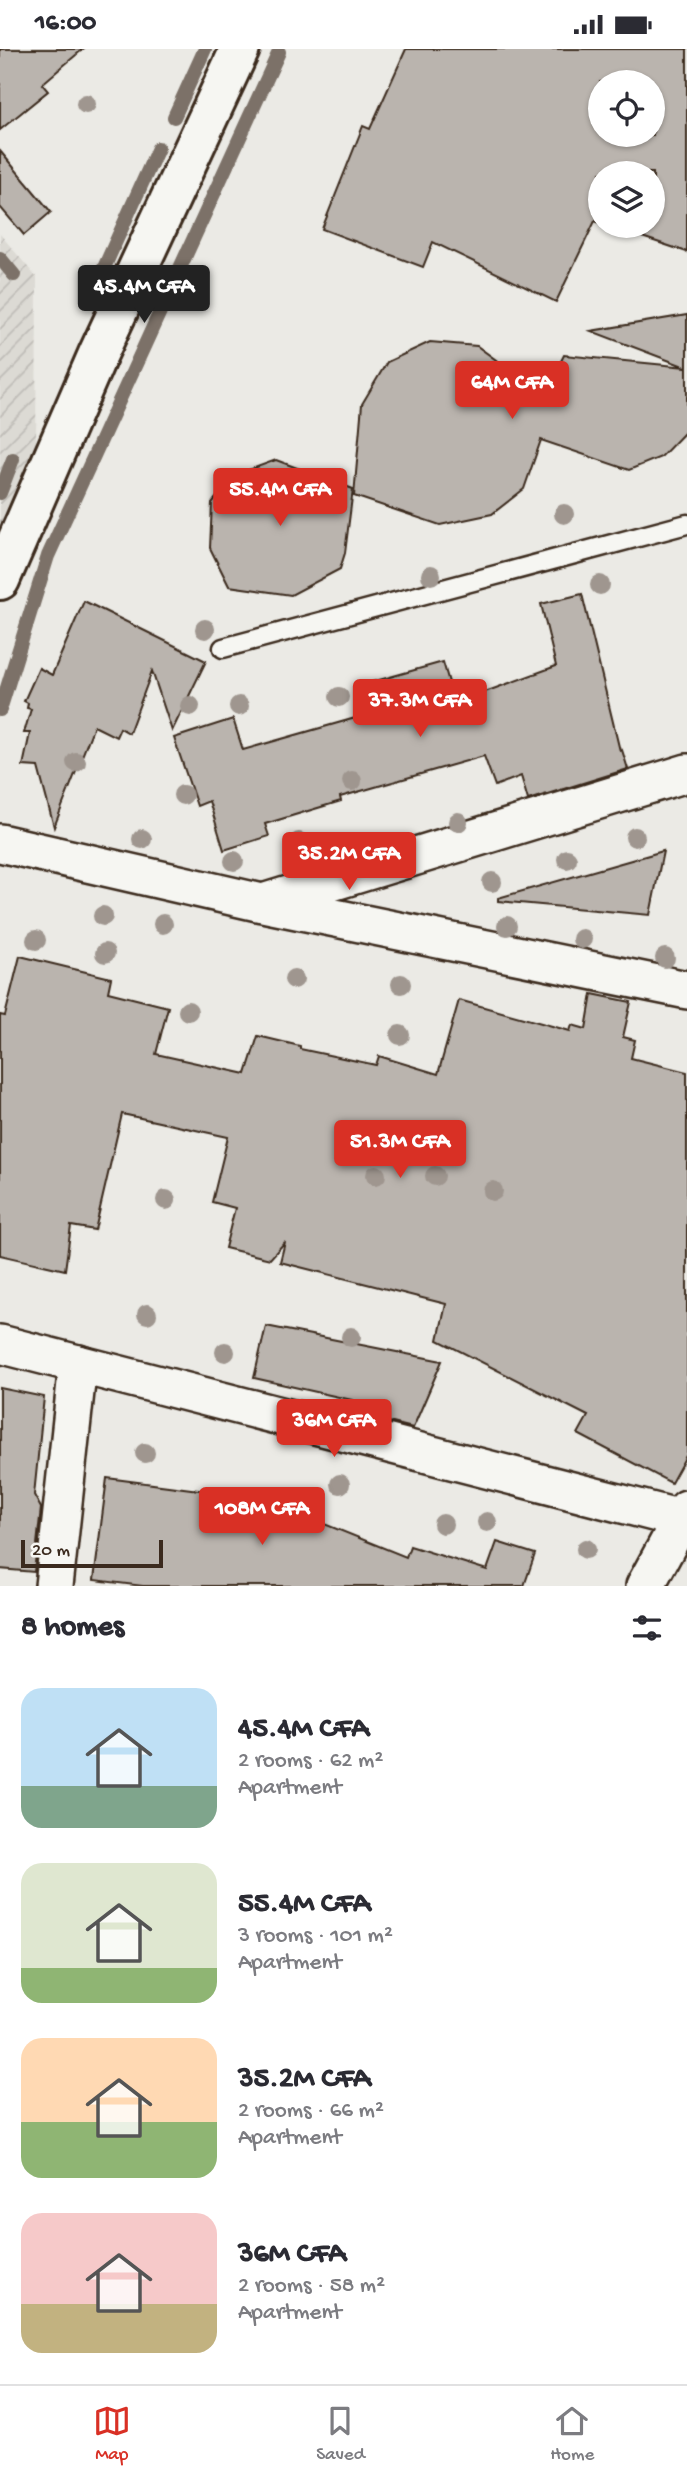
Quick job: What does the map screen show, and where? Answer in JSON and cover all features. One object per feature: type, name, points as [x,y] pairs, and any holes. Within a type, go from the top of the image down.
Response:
[{"type":"main road","points":[[0,580],[98,354],[240,49]]},
{"type":"street","points":[[262,903],[687,773]]},
{"type":"street","points":[[0,843],[262,903],[687,990]]},
{"type":"street","points":[[0,1344],[684,1513],[645,1586]]},
{"type":"street","points":[[54,1586],[78,1364]]},
{"type":"lane","points":[[223,648],[687,524]]},
{"type":"shaded area","points":[[0,234],[37,278],[36,454],[0,525]]},
{"type":"building","points":[[0,49],[83,49],[42,84],[48,91],[0,130]]},
{"type":"building","points":[[406,49],[687,49],[687,252],[645,238],[665,238],[665,161],[588,161],[588,236],[556,302],[433,242],[423,267],[322,229],[363,126],[370,129]]},
{"type":"building","points":[[0,151],[51,212],[24,235],[0,207]]},
{"type":"building","points":[[687,315],[687,430],[661,457],[629,470],[541,440],[524,489],[492,514],[440,525],[354,496],[362,404],[387,362],[430,342],[477,346],[544,395],[564,355],[686,367],[591,331]]},
{"type":"building","points":[[276,460],[353,489],[345,553],[340,569],[291,595],[229,586],[210,548],[212,503],[235,475]]},
{"type":"building","points":[[582,594],[620,751],[622,750],[628,769],[528,800],[521,776],[495,786],[484,756],[340,797],[341,801],[265,824],[269,836],[224,850],[209,801],[197,806],[174,738],[233,719],[243,750],[373,713],[365,684],[443,662],[455,703],[556,666],[541,604]]},
{"type":"building","points":[[84,601],[206,661],[172,731],[152,671],[129,733],[120,728],[116,737],[94,726],[54,827],[38,767],[23,766],[30,733],[24,733],[31,709],[27,708],[28,703],[24,701],[39,668],[52,675]]},
{"type":"building","points":[[663,851],[650,915],[498,901],[498,898]]},
{"type":"building","points":[[20,956],[111,978],[108,992],[168,1007],[156,1054],[246,1074],[258,1036],[300,1046],[300,1049],[376,1065],[379,1056],[438,1074],[459,1000],[570,1031],[572,1025],[586,1029],[592,994],[631,1002],[623,1037],[635,1040],[631,1058],[687,1072],[687,1454],[671,1483],[578,1434],[588,1416],[438,1340],[446,1304],[280,1262],[285,1242],[270,1259],[225,1248],[235,1208],[212,1202],[228,1137],[122,1114],[95,1230],[71,1226],[65,1270],[0,1255],[0,1015],[5,1016]]},
{"type":"building","points":[[266,1326],[442,1361],[413,1428],[348,1412],[352,1400],[254,1378]]},
{"type":"building","points":[[0,1388],[44,1397],[34,1495],[41,1508],[34,1572],[0,1569]]},
{"type":"building","points":[[107,1478],[260,1498],[406,1557],[410,1546],[487,1570],[497,1542],[535,1554],[524,1586],[143,1586],[94,1580]]},
{"type":"waterway","points":[[174,117],[205,49]]},
{"type":"waterway","points":[[0,710],[48,556],[279,52]]},
{"type":"waterway","points":[[89,301],[158,148]]},
{"type":"waterway","points":[[0,258],[14,275]]},
{"type":"waterway","points":[[0,493],[13,459]]}]
